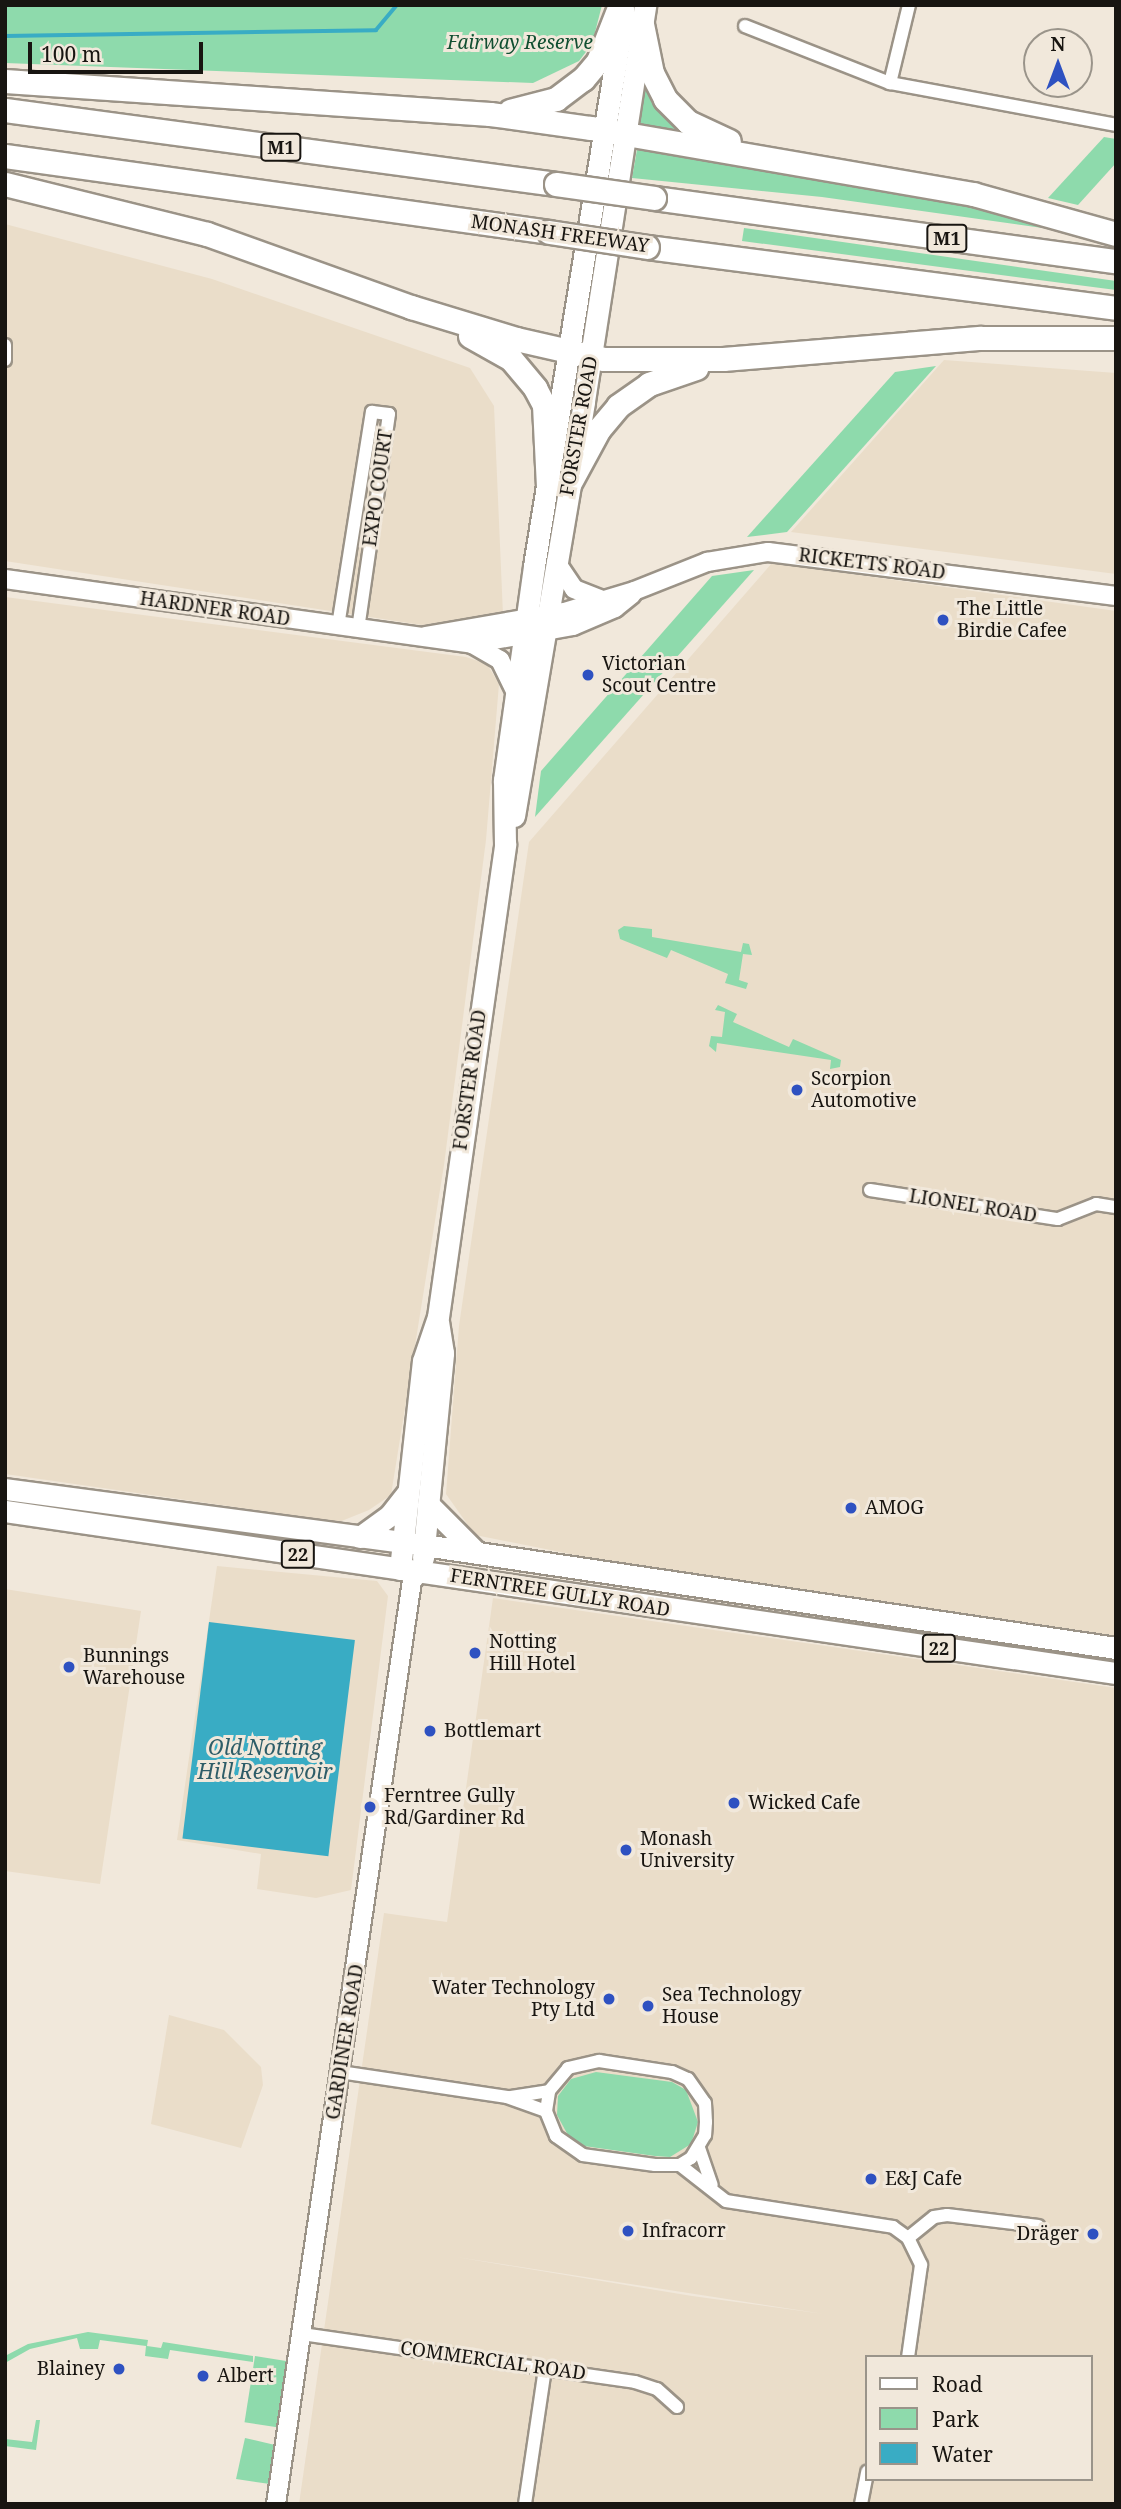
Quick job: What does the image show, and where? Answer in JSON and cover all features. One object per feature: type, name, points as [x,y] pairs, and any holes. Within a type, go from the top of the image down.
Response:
[{"type":"highway","points":[[490,114],[540,105],[583,79],[598,61],[622,5]]},
{"type":"highway","points":[[643,15],[652,73],[676,111],[716,137],[771,156]]},
{"type":"highway","points":[[5,81],[490,114],[771,156],[973,194],[1116,234]]},
{"type":"highway","name":"M1","points":[[5,110],[1116,261]]},
{"type":"highway","name":"MONASH FREEWAY","points":[[5,156],[647,247],[1116,308]]},
{"type":"highway","points":[[5,184],[207,234],[411,307],[568,353],[591,357],[654,362],[723,359],[954,339],[1116,338]]},
{"type":"highway","points":[[411,307],[482,341],[526,374],[544,404],[558,487]]},
{"type":"highway","points":[[558,487],[606,419],[635,392],[723,359]]},
{"type":"main road","name":"FORSTER ROAD","points":[[505,844],[504,780],[517,698],[556,562],[558,487],[568,353],[622,5]]},
{"type":"main road","name":"FORSTER ROAD","points":[[411,1574],[404,1542],[423,1361],[438,1317],[505,844],[517,800],[537,626],[558,487],[591,357],[643,15]]},
{"type":"main road","name":"FORSTER ROAD","points":[[411,1574],[425,1546],[443,1353],[438,1317]]},
{"type":"main road","name":"FERNTREE GULLY ROAD","points":[[5,1489],[404,1542],[481,1556],[1116,1648]]},
{"type":"main road","points":[[360,1537],[390,1515],[408,1492]]},
{"type":"main road","points":[[428,1504],[449,1529],[481,1556]]},
{"type":"main road","name":"FERNTREE GULLY ROAD","points":[[5,1511],[411,1574],[1116,1673]]},
{"type":"main road","points":[[197,1539],[200,1517]]},
{"type":"main road","points":[[848,1634],[850,1609]]},
{"type":"street","points":[[890,83],[909,5]]},
{"type":"street","points":[[745,26],[890,83],[1116,125]]},
{"type":"street","points":[[5,345],[5,360]]},
{"type":"street","name":"EXPO COURT","points":[[338,626],[372,412],[389,414],[358,629]]},
{"type":"street","points":[[358,510],[375,513]]},
{"type":"street","name":"RICKETTS ROAD","points":[[537,626],[600,599],[634,591],[707,562],[768,552],[1116,596]]},
{"type":"street","points":[[556,562],[574,589],[600,599]]},
{"type":"street","name":"HARDNER ROAD","points":[[5,579],[472,644],[537,626]]},
{"type":"street","name":"RICKETTS ROAD","points":[[537,626],[590,620],[615,608],[634,591]]},
{"type":"street","name":"HARDNER ROAD","points":[[425,636],[537,626]]},
{"type":"street","points":[[472,644],[500,660],[517,698]]},
{"type":"street","name":"LIONEL ROAD","points":[[870,1190],[1058,1219],[1096,1204],[1116,1208]]},
{"type":"street","name":"GARDINER ROAD","points":[[276,2504],[411,1574]]},
{"type":"street","points":[[680,2165],[699,2148],[705,2135],[705,2103],[688,2079],[672,2072],[586,2063],[569,2068],[549,2091],[546,2111],[556,2136],[583,2155],[680,2165],[712,2185],[726,2201],[893,2227],[908,2238],[921,2265],[908,2355]]},
{"type":"street","points":[[340,2072],[507,2097],[546,2111]]},
{"type":"street","points":[[507,2097],[549,2091]]},
{"type":"street","points":[[699,2148],[712,2185]]},
{"type":"street","points":[[908,2238],[934,2217],[947,2215],[1038,2226]]},
{"type":"street","name":"COMMERCIAL ROAD","points":[[302,2334],[645,2384],[677,2407]]},
{"type":"street","points":[[526,2504],[545,2368]]},
{"type":"street","points":[[860,2504],[866,2477]]},
{"type":"shaded area","points":[[5,224],[212,279],[470,368],[494,406],[503,615],[422,625],[5,561]]},
{"type":"shaded area","points":[[944,360],[1116,373],[1116,574],[791,532]]},
{"type":"shaded area","points":[[772,563],[1116,611],[1116,1644],[700,1580],[475,1535],[446,1494],[459,1326],[529,842]]},
{"type":"shaded area","points":[[5,597],[466,657],[487,664],[499,684],[486,840],[444,1165],[391,1495],[369,1510],[339,1522],[5,1474]]},
{"type":"shaded area","name":"Old Notting Hill Reservoir","points":[[217,1566],[377,1581],[388,1596],[351,1890],[316,1898],[257,1889],[261,1854],[177,1840]]},
{"type":"shaded area","name":"Bunnings Warehouse","points":[[5,1589],[141,1611],[100,1884],[5,1871]]},
{"type":"shaded area","points":[[493,1598],[1116,1688],[1116,2504],[299,2504],[384,1913],[447,1922]],"holes":[[[456,2257],[824,2314],[692,2296]]]},
{"type":"shaded area","points":[[169,2015],[224,2030],[261,2067],[263,2085],[241,2148],[151,2124]]},
{"type":"green space","name":"Fairway Reserve","points":[[5,5],[602,5],[592,44],[579,61],[533,83],[5,63]]},
{"type":"green space","points":[[643,81],[647,81],[693,136],[643,125],[635,117]]},
{"type":"green space","points":[[1104,137],[1116,139],[1116,163],[1078,205],[1048,198]]},
{"type":"green space","points":[[638,144],[1002,209],[1078,233],[822,197],[632,178]]},
{"type":"green space","points":[[744,228],[1116,281],[1116,290],[742,241]]},
{"type":"green space","points":[[936,366],[787,532],[747,537],[895,372]]},
{"type":"green space","points":[[754,570],[535,817],[541,771],[712,576]]},
{"type":"green space","points":[[624,926],[652,929],[652,937],[741,952],[743,943],[749,944],[752,955],[743,954],[739,980],[748,983],[746,989],[725,983],[728,974],[671,950],[667,958],[620,939],[618,930]]},
{"type":"green space","points":[[718,1005],[737,1014],[733,1022],[789,1047],[793,1039],[841,1060],[840,1067],[830,1069],[831,1060],[717,1043],[716,1052],[709,1046],[711,1036],[722,1037],[725,1012],[715,1010]]},
{"type":"green space","points":[[596,2072],[672,2082],[686,2090],[698,2122],[691,2144],[670,2157],[584,2146],[569,2137],[557,2115],[558,2096],[571,2079]]},
{"type":"green space","points":[[88,2332],[148,2340],[147,2346],[161,2348],[163,2342],[253,2356],[253,2362],[170,2350],[168,2359],[145,2356],[146,2346],[100,2340],[98,2349],[80,2349],[77,2338],[30,2349],[5,2363],[5,2356],[28,2344]]},
{"type":"green space","points":[[255,2356],[288,2361],[277,2427],[245,2422]]},
{"type":"green space","points":[[36,2420],[40,2420],[36,2450],[5,2446],[5,2439],[32,2442]]},
{"type":"green space","points":[[245,2438],[275,2445],[270,2484],[236,2479]]},
{"type":"water","name":"Old Notting Hill Reservoir","points":[[209,1622],[355,1640],[328,1856],[182,1838]]},
{"type":"waterway","points":[[5,36],[376,30],[397,5]]},
{"type":"place","name":"The Little Birdie Cafee","points":[[943,620]]},
{"type":"place","name":"Victorian Scout Centre","points":[[588,675]]},
{"type":"place","name":"Scorpion Automotive","points":[[797,1090]]},
{"type":"place","name":"AMOG","points":[[851,1508]]},
{"type":"place","name":"Notting Hill Hotel","points":[[475,1653]]},
{"type":"place","name":"Bunnings Warehouse","points":[[69,1667]]},
{"type":"place","name":"Bottlemart","points":[[430,1731]]},
{"type":"place","name":"Wicked Cafe","points":[[734,1803]]},
{"type":"place","name":"Ferntree Gully Rd/Gardiner Rd","points":[[370,1807]]},
{"type":"place","name":"Monash University","points":[[626,1850]]},
{"type":"place","name":"Water Technology Pty Ltd","points":[[609,1999]]},
{"type":"place","name":"Sea Technology House","points":[[648,2006]]},
{"type":"place","name":"E&J Cafe","points":[[871,2179]]},
{"type":"place","name":"Infracorr","points":[[628,2231]]},
{"type":"place","name":"Dräger","points":[[1093,2234]]},
{"type":"place","name":"Blainey","points":[[119,2369]]},
{"type":"place","name":"Albert","points":[[203,2376]]}]
